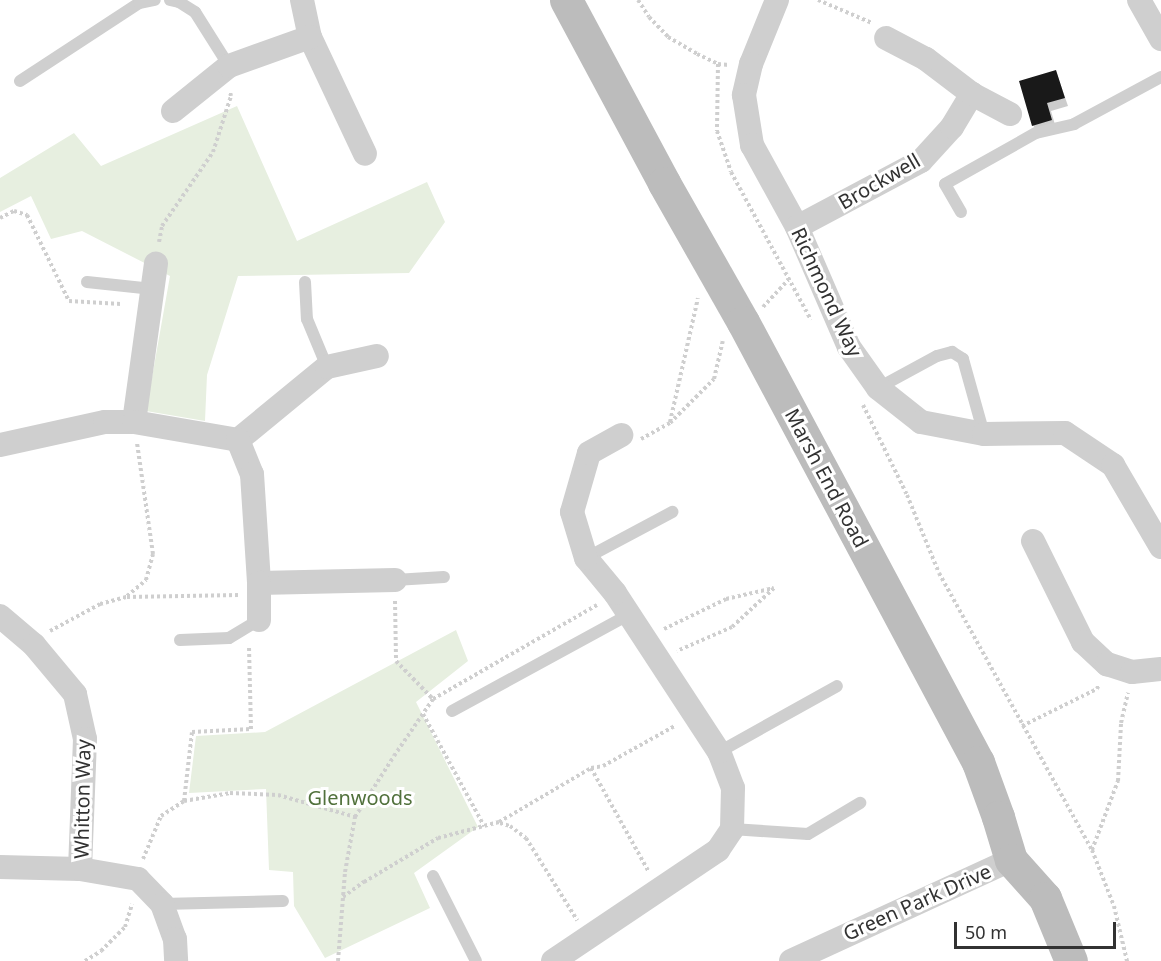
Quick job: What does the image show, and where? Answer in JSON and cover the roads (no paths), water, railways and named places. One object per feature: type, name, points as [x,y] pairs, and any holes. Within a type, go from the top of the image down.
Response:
[{"type":"street","points":[[303,0],[310,37],[365,154]]},
{"type":"street","name":"Marsh End Road","points":[[566,0],[664,183],[749,332],[978,762],[1011,860],[1045,898],[1071,961]]},
{"type":"street","name":"Richmond Way","points":[[777,0],[751,64],[744,95],[752,145],[797,227],[869,392],[921,422],[984,434],[1065,433],[1113,465],[1161,547]]},
{"type":"street","points":[[1139,0],[1161,39]]},
{"type":"street","points":[[173,111],[226,69],[310,37]]},
{"type":"street","points":[[886,38],[926,59],[972,94],[1010,114]]},
{"type":"street","name":"Brockwell","points":[[797,227],[921,161],[952,127],[972,94]]},
{"type":"street","points":[[134,422],[156,264]]},
{"type":"street","points":[[0,445],[105,422],[134,422],[238,440],[327,367],[377,356]]},
{"type":"street","points":[[553,961],[660,892],[718,850],[732,829],[733,789],[719,752],[615,593],[586,558],[573,512],[589,453],[621,435]]},
{"type":"street","points":[[238,440],[252,474],[259,589],[254,623]]},
{"type":"street","points":[[1033,541],[1083,642],[1107,664],[1132,672],[1161,669]]},
{"type":"street","points":[[259,589],[395,580]]},
{"type":"street","name":"Whitton Way","points":[[0,616],[34,645],[75,694],[86,739],[80,869]]},
{"type":"street","name":"Green Park Drive","points":[[791,961],[1011,860]]},
{"type":"street","points":[[0,867],[80,869],[138,879],[162,904],[175,939],[176,961]]},
{"type":"lane","points":[[20,81],[139,3],[155,0]]},
{"type":"lane","points":[[170,0],[179,2],[195,12],[226,69]]},
{"type":"lane","points":[[961,212],[945,184],[1036,133],[1074,124],[1161,77]]},
{"type":"lane","points":[[87,282],[152,298]]},
{"type":"lane","points":[[305,282],[307,319],[327,367]]},
{"type":"lane","points":[[869,392],[937,356],[951,352],[963,359],[984,434]]},
{"type":"lane","points":[[586,558],[672,512]]},
{"type":"lane","points":[[395,580],[444,577]]},
{"type":"lane","points":[[452,711],[628,615]]},
{"type":"lane","points":[[180,640],[229,638],[254,623]]},
{"type":"lane","points":[[719,752],[837,686]]},
{"type":"lane","points":[[732,829],[808,834],[860,803]]},
{"type":"lane","points":[[433,876],[476,961]]},
{"type":"lane","points":[[162,904],[283,901]]},
{"type":"park label","name":"Glenwoods","points":[[360,797]]}]
